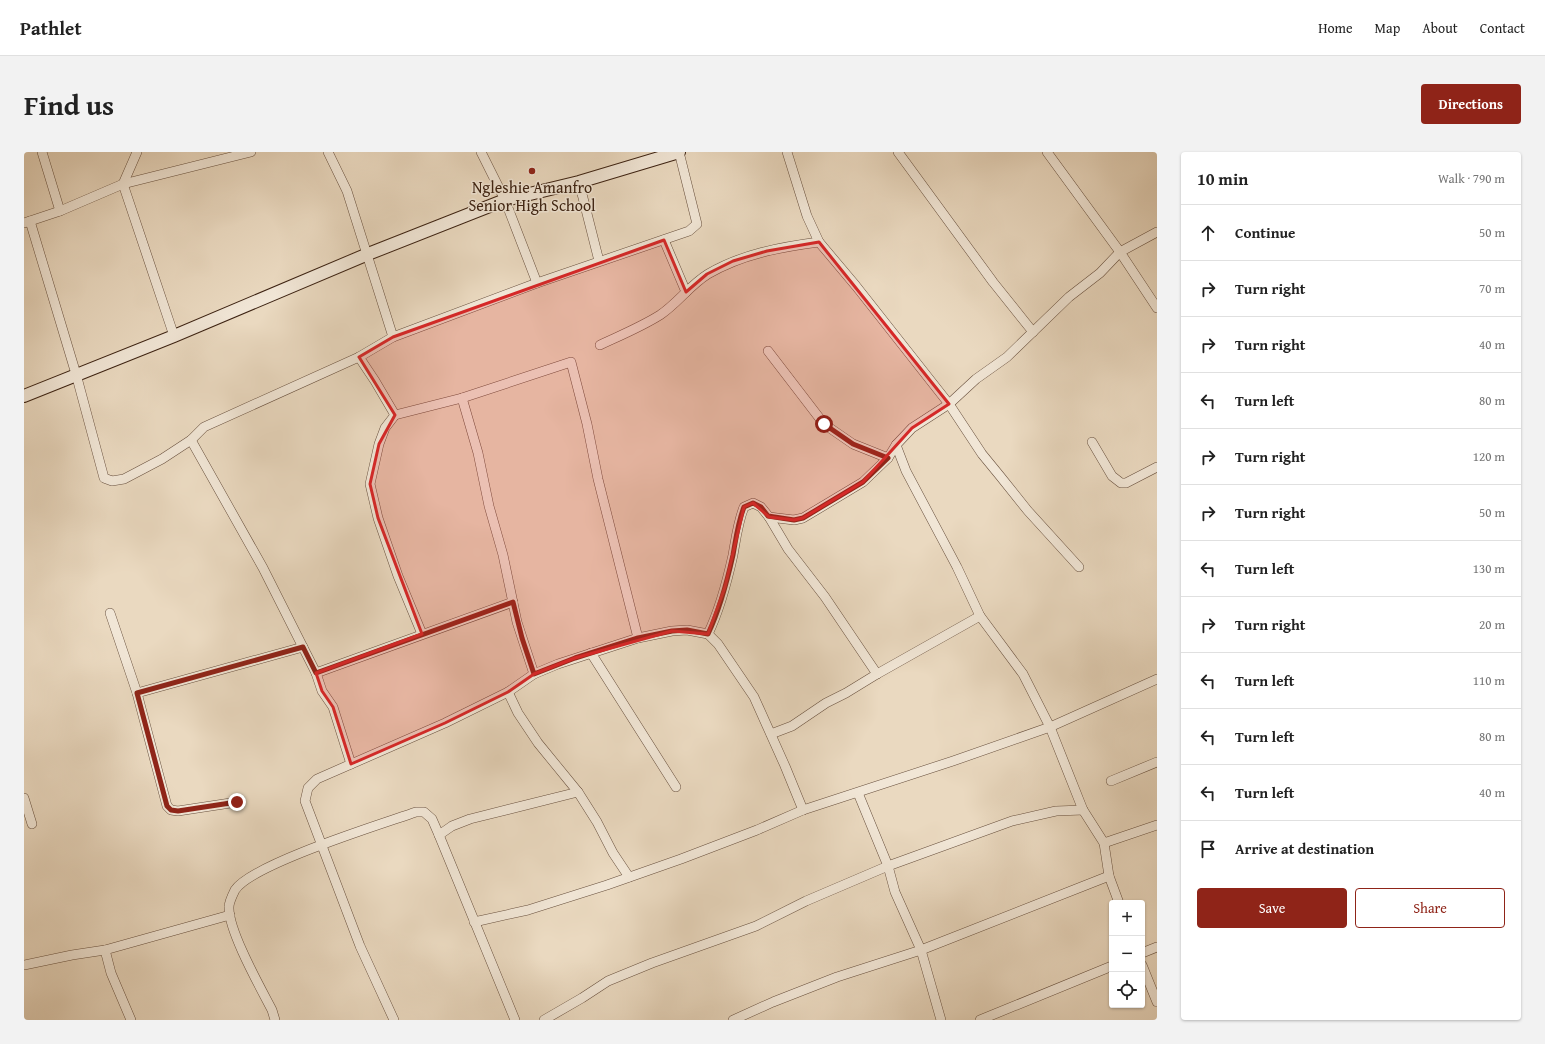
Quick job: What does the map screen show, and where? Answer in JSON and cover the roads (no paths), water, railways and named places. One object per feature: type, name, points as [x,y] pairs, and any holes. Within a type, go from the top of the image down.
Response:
[{"type":"street","points":[[42,152],[60,212]]},
{"type":"street","points":[[137,152],[123,184],[174,336]]},
{"type":"street","points":[[24,396],[76,374],[174,336],[368,254],[505,200],[579,182],[679,152],[697,224],[689,231],[537,283],[393,337],[359,357],[204,427],[191,440],[162,459],[124,479],[112,481],[104,478],[76,374],[27,222],[60,212],[123,184],[251,152]]},
{"type":"street","points":[[328,152],[347,191],[393,337]]},
{"type":"street","points":[[481,152],[505,200],[537,283]]},
{"type":"street","points":[[787,152],[802,205],[820,242],[949,404],[982,454],[1028,511],[1079,567]]},
{"type":"street","points":[[898,152],[993,282],[1033,332]]},
{"type":"street","points":[[1047,152],[1120,252],[1157,308]]},
{"type":"street","points":[[579,182],[599,261]]},
{"type":"street","points":[[768,516],[794,520],[803,518],[863,482],[888,458],[896,445],[912,428],[949,404],[976,379],[1007,357],[1069,297],[1100,273],[1120,252],[1157,232]]},
{"type":"street","points":[[664,240],[686,292]]},
{"type":"street","points":[[600,345],[659,316],[677,302],[707,274],[733,261],[767,251],[820,242]]},
{"type":"street","points":[[768,351],[824,424],[853,444],[888,458]]},
{"type":"street","points":[[359,357],[375,381],[394,415]]},
{"type":"street","points":[[422,634],[398,576],[378,518],[370,484],[379,444],[386,428],[394,415],[462,398],[571,362],[587,424],[598,479],[638,638]]},
{"type":"street","points":[[462,398],[478,453],[489,506],[503,555],[522,638],[534,674]]},
{"type":"street","points":[[191,440],[263,568],[316,673],[322,691],[333,707],[351,764]]},
{"type":"street","points":[[1092,442],[1112,476],[1120,483],[1126,483],[1157,467]]},
{"type":"street","points":[[896,445],[906,471],[944,542],[980,616],[1023,674],[1050,727],[1083,810],[1104,843],[1109,876],[1118,900]]},
{"type":"street","points":[[708,634],[716,618],[725,587],[740,518],[744,507],[753,503],[761,507],[768,516],[788,549],[824,597],[877,674]]},
{"type":"street","points":[[316,673],[513,602]]},
{"type":"street","points":[[110,613],[137,693],[167,806],[171,810],[178,811],[237,802]]},
{"type":"street","points":[[771,734],[792,726],[826,703],[980,616]]},
{"type":"street","points":[[394,1020],[360,946],[305,801],[308,788],[317,779],[445,723],[508,692],[534,674],[558,664],[638,638],[672,631],[687,630],[708,634],[718,644],[754,697],[803,810]]},
{"type":"street","points":[[137,693],[303,647]]},
{"type":"street","points":[[591,653],[676,787]]},
{"type":"street","points":[[474,922],[528,910],[629,877],[757,830],[803,810],[858,793],[1050,727],[1157,679]]},
{"type":"street","points":[[508,692],[518,713],[538,743],[578,792],[598,822],[613,853],[629,877]]},
{"type":"street","points":[[1111,781],[1157,762]]},
{"type":"street","points":[[439,835],[452,826],[470,819],[504,812],[578,792]]},
{"type":"street","points":[[858,793],[888,866],[895,892],[921,950],[941,1020]]},
{"type":"street","points":[[24,798],[32,824]]},
{"type":"street","points":[[544,1020],[608,981],[652,963],[756,926],[806,901],[888,866],[1012,821],[1056,811],[1083,810]]},
{"type":"street","points":[[275,1020],[272,1010],[241,947],[230,915],[229,905],[236,889],[250,877],[278,862],[416,812],[424,812],[432,819],[516,1020]]},
{"type":"street","points":[[1104,843],[1157,825]]},
{"type":"street","points":[[733,1020],[773,1002],[837,977],[921,950],[1109,876]]},
{"type":"street","points":[[24,965],[105,950],[230,915]]},
{"type":"street","points":[[1145,952],[1157,947]]},
{"type":"street","points":[[105,950],[111,973],[131,1020]]},
{"type":"street","points":[[980,1020],[1109,967]]},
{"type":"street","points":[[1145,972],[1157,1002]]},
{"type":"place","name":"Ngleshie Amanfro Senior High School","points":[[532,171]]}]
